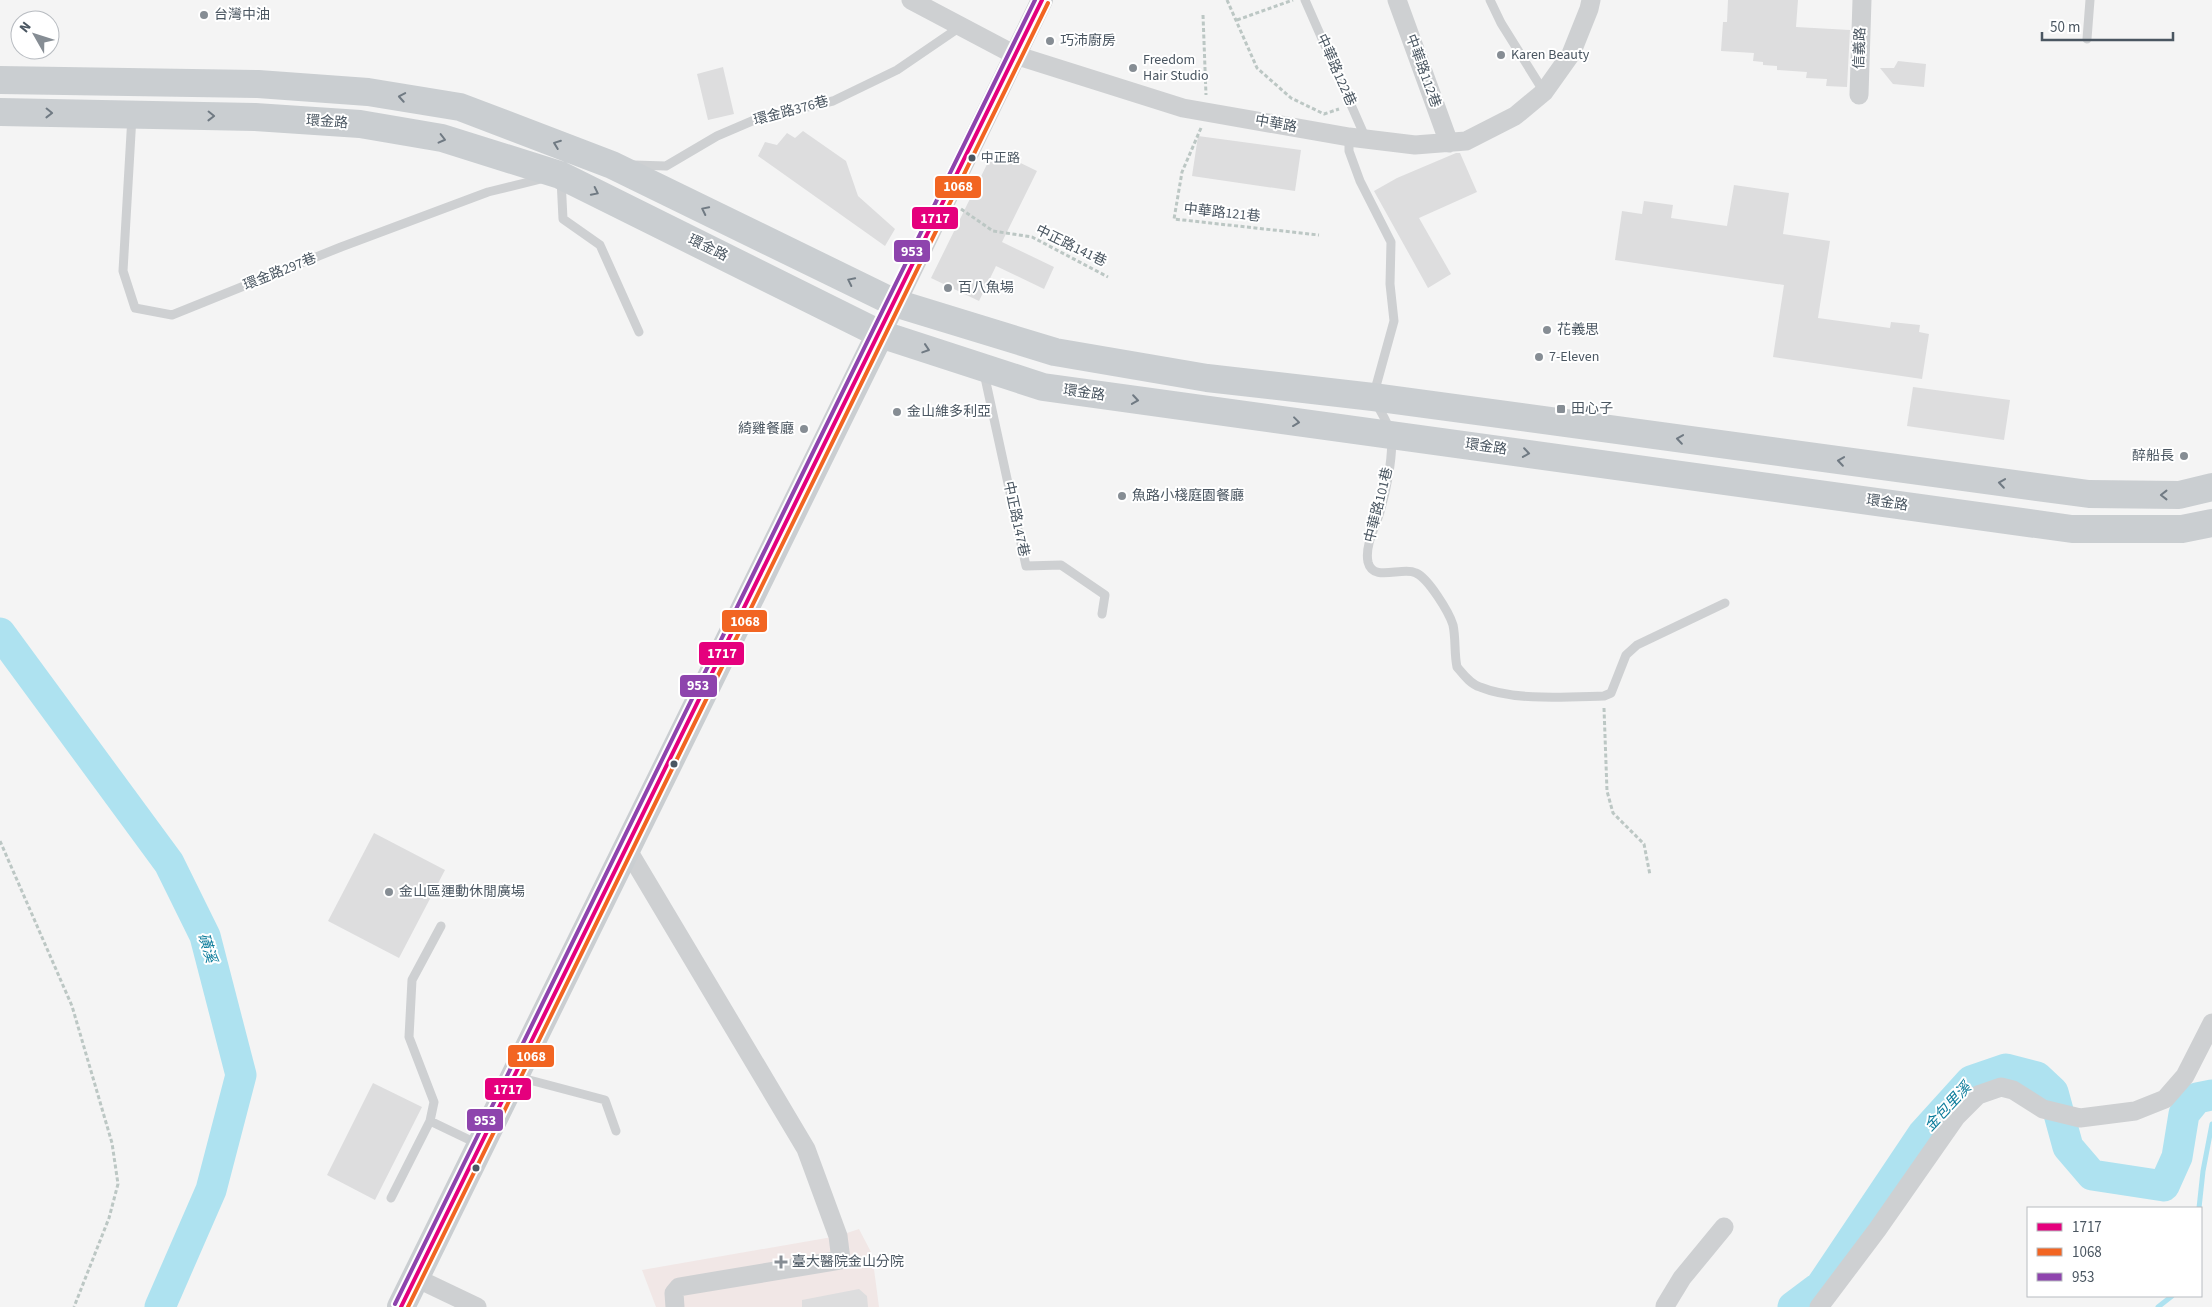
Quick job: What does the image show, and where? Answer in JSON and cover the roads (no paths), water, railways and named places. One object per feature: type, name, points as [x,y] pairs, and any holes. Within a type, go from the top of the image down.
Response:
[{"type":"main road","points":[[0,80],[258,84],[368,92],[460,108],[604,166],[895,303],[1055,352],[1207,378],[1373,397],[2089,494],[2179,495],[2212,487]]},
{"type":"main road","name":"環金路","points":[[0,112],[255,117],[360,124],[442,138],[569,173],[880,334],[1043,387],[2072,529],[2182,529],[2212,523]]},
{"type":"main road","points":[[401,1307],[880,334]]},
{"type":"street","name":"中華路","points":[[912,0],[1015,55],[1183,108],[1358,138],[1415,145],[1466,141],[1515,116],[1544,92],[1571,54],[1591,0]]},
{"type":"street","points":[[880,334],[944,198],[1042,0]]},
{"type":"street","name":"中華路112巷","points":[[1397,0],[1449,143]]},
{"type":"street","name":"信義路","points":[[1859,95],[1862,0]]},
{"type":"street","points":[[626,847],[806,1149],[838,1236],[841,1260],[679,1287],[674,1293],[675,1307]]},
{"type":"street","points":[[1819,1307],[1877,1230],[1956,1117],[1978,1096],[2001,1087],[2007,1088],[2042,1109],[2080,1118],[2135,1111],[2165,1099],[2185,1076],[2212,1023]]},
{"type":"street","points":[[1668,1307],[1682,1278],[1724,1226]]},
{"type":"street","points":[[416,1278],[477,1307]]},
{"type":"lane","name":"中華路122巷","points":[[1305,0],[1351,106],[1358,138]]},
{"type":"lane","points":[[1490,0],[1501,23],[1544,92]]},
{"type":"lane","points":[[2087,39],[2090,0]]},
{"type":"lane","name":"環金路376巷","points":[[604,166],[666,166],[716,136],[759,118],[833,100],[897,70],[960,27]]},
{"type":"lane","name":"環金路297巷","points":[[132,115],[123,271],[135,308],[172,315],[488,192],[569,173]]},
{"type":"lane","points":[[1358,138],[1349,151],[1360,181],[1391,242],[1390,284],[1394,321],[1373,397]]},
{"type":"lane","points":[[569,173],[563,219],[600,245],[639,332]]},
{"type":"lane","name":"中正路147巷","points":[[983,367],[1026,566],[1061,565],[1105,595],[1102,614]]},
{"type":"lane","name":"中華路101巷","points":[[1373,397],[1391,434],[1390,467],[1368,554],[1368,564],[1373,570],[1384,574],[1406,571],[1417,573],[1433,590],[1452,624],[1456,667],[1478,687],[1514,694],[1554,698],[1604,696],[1610,693],[1626,655],[1637,645],[1725,603]]},
{"type":"lane","points":[[391,1198],[430,1121],[434,1102],[409,1037],[412,980],[441,926]]},
{"type":"lane","points":[[515,1076],[605,1100],[616,1131]]},
{"type":"lane","points":[[430,1121],[481,1145]]},
{"type":"waterway","name":"磺溪","points":[[0,633],[169,863],[205,936],[241,1075],[211,1190],[160,1307]]},
{"type":"waterway","name":"金包里溪","points":[[1793,1307],[1821,1286],[1923,1134],[1971,1081],[2006,1069],[2037,1077],[2053,1092],[2068,1147],[2092,1175],[2164,1186],[2177,1157],[2184,1114],[2197,1098],[2212,1095]]},
{"type":"waterway","points":[[2199,1207],[2203,1171],[2212,1124]]},
{"type":"waterway","points":[[2158,1307],[2171,1297]]},
{"type":"place","name":"台灣中油","points":[[204,15]]},
{"type":"place","name":"巧沛廚房","points":[[1050,41]]},
{"type":"place","name":"Karen Beauty","points":[[1501,55]]},
{"type":"place","name":"Freedom Hair Studio","points":[[1133,68]]},
{"type":"place","name":"中正路","points":[[972,158]]},
{"type":"place","name":"百八魚場","points":[[948,288]]},
{"type":"place","name":"花義思","points":[[1547,330]]},
{"type":"place","name":"7-Eleven","points":[[1539,357]]},
{"type":"place","name":"田心子","points":[[1561,409]]},
{"type":"place","name":"金山維多利亞","points":[[897,412]]},
{"type":"place","name":"綺雞餐廳","points":[[804,429]]},
{"type":"place","name":"醉船長","points":[[2184,456]]},
{"type":"place","name":"魚路小棧庭園餐廳","points":[[1122,496]]},
{"type":"place","name":"金山區運動休閒廣場","points":[[389,892]]},
{"type":"place","name":"臺大醫院金山分院","points":[[781,1262]]}]
